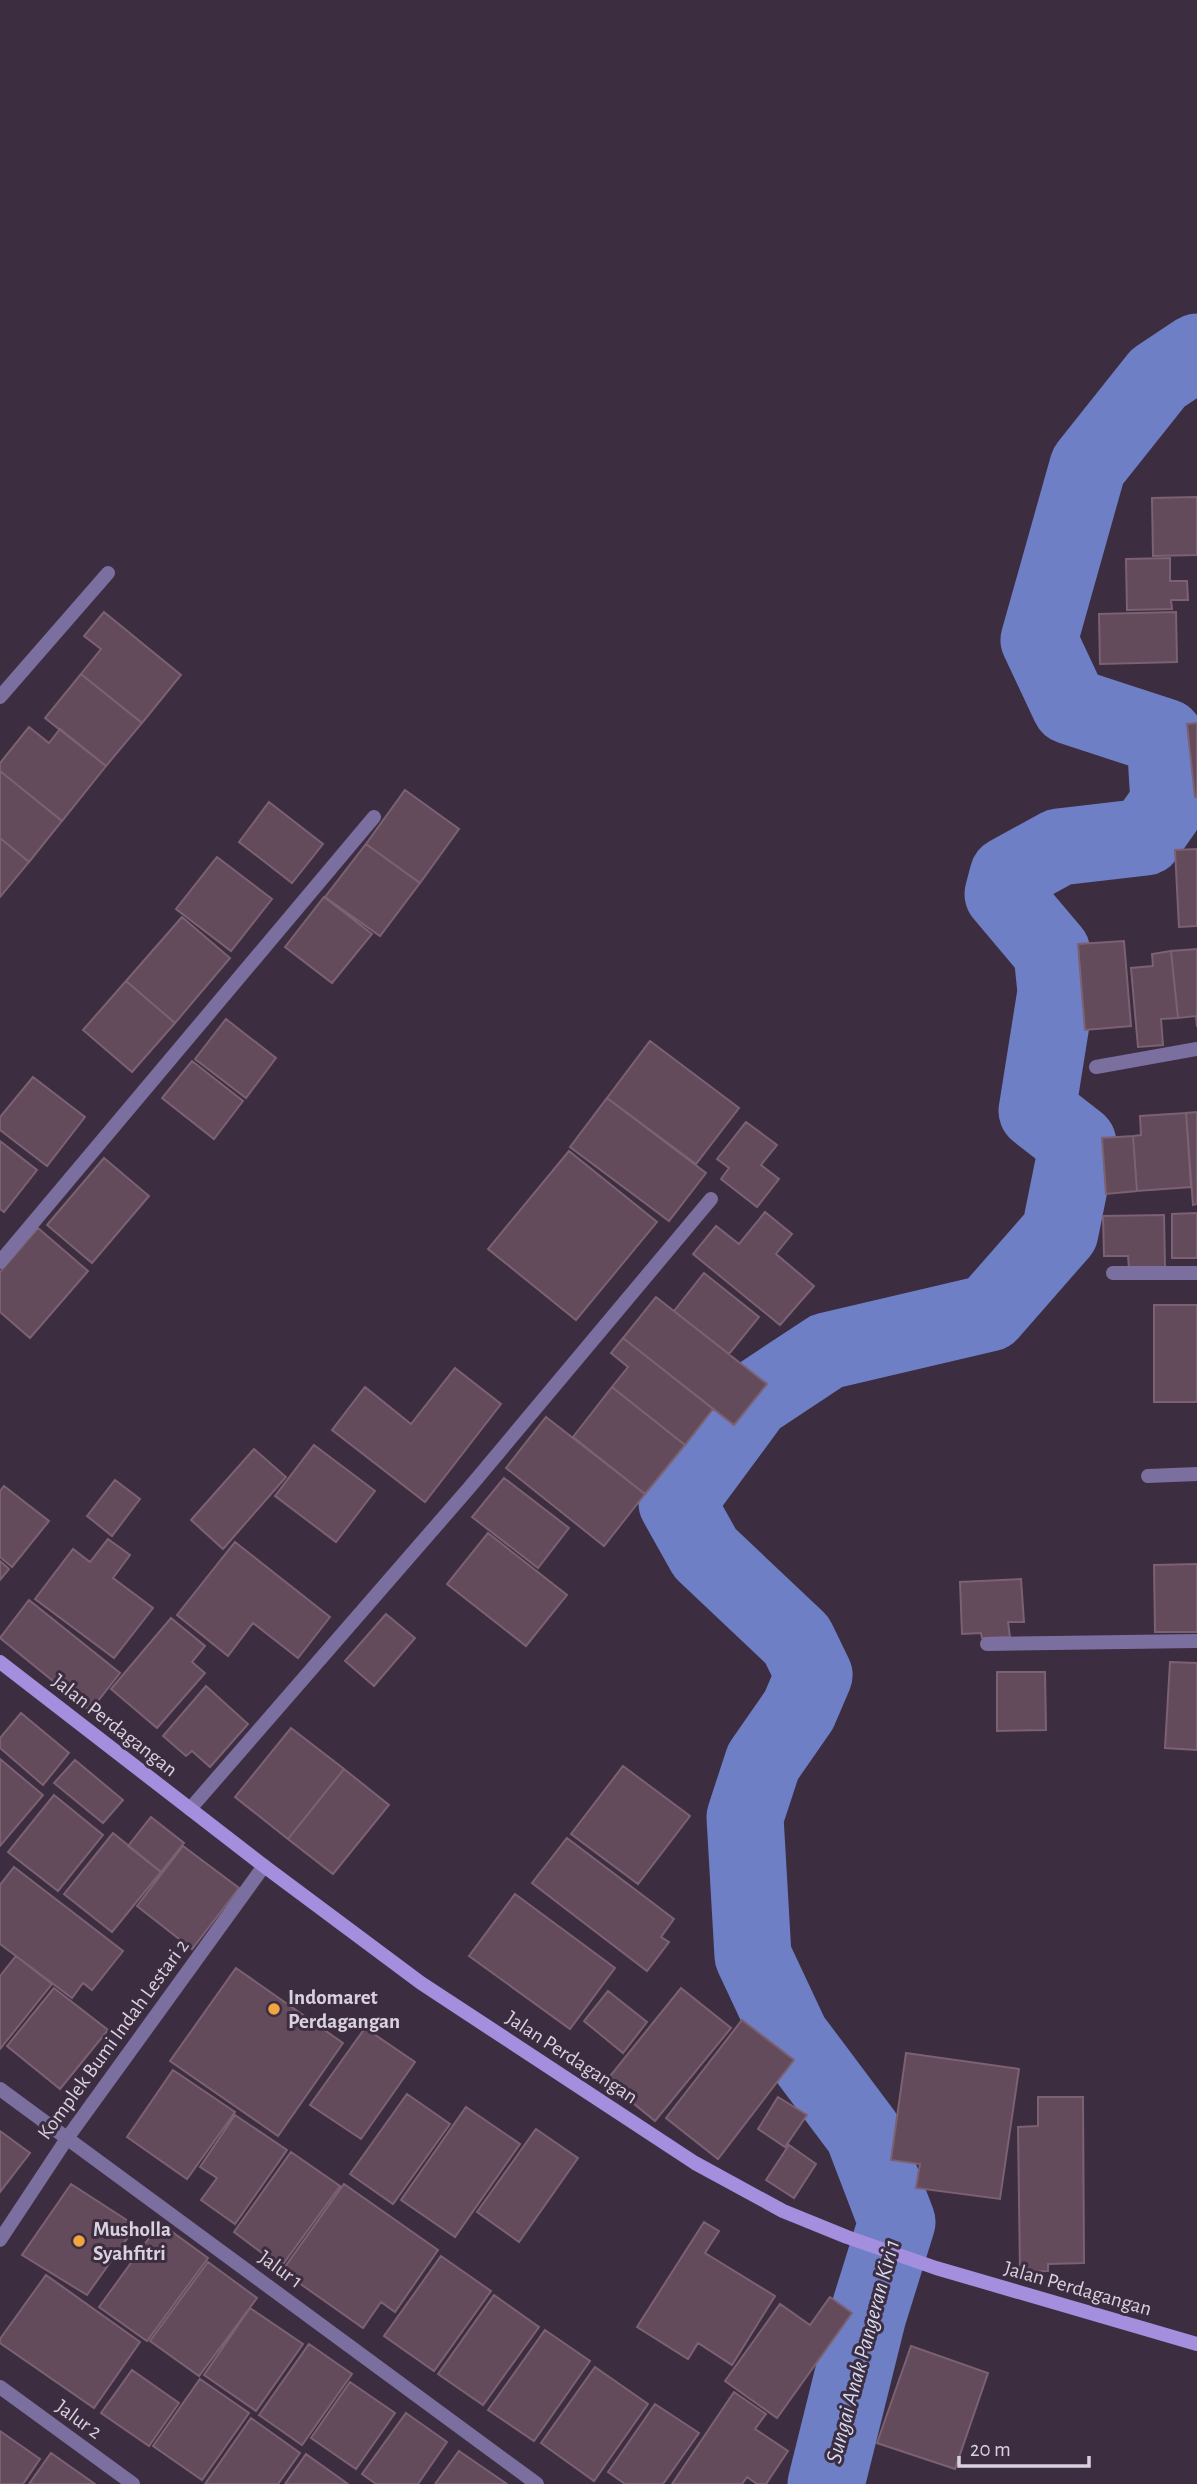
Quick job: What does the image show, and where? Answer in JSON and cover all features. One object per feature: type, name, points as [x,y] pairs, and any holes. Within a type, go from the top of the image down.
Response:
[{"type":"street","points":[[0,697],[108,572]]},
{"type":"street","points":[[0,1262],[374,817]]},
{"type":"street","points":[[1096,1067],[1197,1049]]},
{"type":"street","points":[[190,1809],[470,1488],[711,1199]]},
{"type":"street","points":[[1113,1273],[1197,1273]]},
{"type":"street","points":[[1148,1476],[1197,1474]]},
{"type":"street","points":[[987,1644],[1197,1641]]},
{"type":"street","name":"Jalan Perdagangan","points":[[0,1662],[264,1866],[421,1983],[695,2163],[783,2211],[847,2237],[936,2268],[1197,2344]]},
{"type":"street","name":"Komplek Bumi Indah Lestari 2","points":[[0,2239],[68,2137],[264,1866]]},
{"type":"street","name":"Jalur 1","points":[[0,2089],[537,2484]]},
{"type":"street","name":"Jalur 2","points":[[0,2387],[133,2484]]},
{"type":"building","points":[[1197,497],[1197,555],[1153,556],[1152,498]]},
{"type":"building","points":[[1170,558],[1170,581],[1187,581],[1188,600],[1171,600],[1172,609],[1127,610],[1126,559]]},
{"type":"building","points":[[104,612],[181,675],[142,723],[81,674],[101,649],[84,636]]},
{"type":"building","points":[[1176,612],[1177,662],[1100,664],[1099,614]]},
{"type":"building","points":[[81,674],[142,723],[106,766],[45,718]]},
{"type":"building","points":[[1197,723],[1197,797],[1195,797],[1187,724]]},
{"type":"building","points":[[29,727],[49,743],[60,729],[106,766],[62,821],[0,771],[0,763]]},
{"type":"building","points":[[0,771],[62,821],[29,862],[0,838]]},
{"type":"building","points":[[405,790],[459,829],[420,883],[366,844]]},
{"type":"building","points":[[269,802],[323,844],[292,883],[239,842]]},
{"type":"building","points":[[0,838],[29,862],[0,897]]},
{"type":"building","points":[[366,844],[420,883],[380,936],[325,897]]},
{"type":"building","points":[[1197,849],[1197,926],[1179,927],[1175,850]]},
{"type":"building","points":[[217,857],[272,899],[231,951],[176,909]]},
{"type":"building","points":[[324,897],[372,934],[332,983],[285,947]]},
{"type":"building","points":[[182,917],[230,958],[175,1023],[126,981]]},
{"type":"building","points":[[1124,941],[1131,1026],[1085,1030],[1078,944]]},
{"type":"building","points":[[1197,949],[1197,1027],[1196,1016],[1178,1018],[1171,951]]},
{"type":"building","points":[[1171,951],[1178,1018],[1161,1019],[1163,1045],[1138,1047],[1131,968],[1153,966],[1152,954]]},
{"type":"building","points":[[126,981],[175,1023],[132,1072],[83,1030]]},
{"type":"building","points":[[226,1019],[276,1058],[246,1098],[195,1059]]},
{"type":"building","points":[[650,1041],[739,1108],[696,1164],[607,1098]]},
{"type":"building","points":[[192,1061],[243,1101],[214,1139],[162,1098]]},
{"type":"building","points":[[33,1077],[85,1117],[47,1166],[0,1130],[0,1117]]},
{"type":"building","points":[[607,1098],[706,1173],[669,1221],[570,1147]]},
{"type":"building","points":[[1197,1112],[1197,1204],[1193,1205],[1186,1113]]},
{"type":"building","points":[[1186,1113],[1191,1187],[1137,1191],[1133,1136],[1141,1135],[1140,1116]]},
{"type":"building","points":[[746,1122],[777,1145],[761,1165],[779,1179],[757,1207],[721,1179],[729,1168],[717,1159]]},
{"type":"building","points":[[1133,1136],[1137,1191],[1106,1194],[1102,1138]]},
{"type":"building","points":[[0,1141],[37,1170],[4,1212],[0,1209]]},
{"type":"building","points":[[569,1151],[657,1222],[576,1320],[488,1249]]},
{"type":"building","points":[[104,1158],[149,1196],[92,1263],[47,1225]]},
{"type":"building","points":[[765,1212],[792,1234],[776,1254],[814,1286],[780,1325],[693,1254],[716,1226],[739,1244]]},
{"type":"building","points":[[1197,1213],[1197,1258],[1172,1258],[1172,1214]]},
{"type":"building","points":[[1164,1215],[1165,1267],[1129,1268],[1128,1256],[1104,1256],[1103,1216]]},
{"type":"building","points":[[38,1228],[88,1271],[30,1338],[0,1312],[0,1272]]},
{"type":"building","points":[[704,1273],[759,1317],[729,1354],[674,1311]]},
{"type":"building","points":[[656,1297],[767,1384],[734,1425],[623,1338]]},
{"type":"building","points":[[1154,1305],[1197,1305],[1197,1402],[1154,1402]]},
{"type":"building","points":[[623,1338],[713,1409],[685,1445],[612,1387],[628,1367],[611,1353]]},
{"type":"building","points":[[455,1368],[501,1404],[425,1502],[332,1430],[365,1387],[411,1424]]},
{"type":"building","points":[[612,1387],[685,1445],[645,1494],[573,1437]]},
{"type":"building","points":[[546,1417],[645,1494],[604,1546],[506,1468]]},
{"type":"building","points":[[314,1445],[375,1491],[336,1542],[275,1496]]},
{"type":"building","points":[[254,1449],[286,1477],[223,1549],[191,1520]]},
{"type":"building","points":[[504,1478],[569,1528],[538,1568],[472,1517]]},
{"type":"building","points":[[115,1480],[140,1499],[112,1536],[87,1516]]},
{"type":"building","points":[[4,1486],[49,1521],[12,1567],[0,1557],[0,1491]]},
{"type":"building","points":[[488,1533],[567,1595],[526,1646],[447,1584]]},
{"type":"building","points":[[108,1539],[130,1555],[113,1578],[153,1608],[114,1658],[35,1599],[73,1549],[90,1562]]},
{"type":"building","points":[[235,1542],[330,1617],[298,1658],[253,1623],[228,1656],[177,1615]]},
{"type":"building","points":[[0,1561],[9,1569],[0,1580]]},
{"type":"building","points":[[1197,1564],[1197,1632],[1155,1632],[1154,1565]]},
{"type":"building","points":[[1021,1579],[1024,1622],[1008,1622],[1010,1637],[982,1638],[981,1633],[962,1634],[960,1582]]},
{"type":"building","points":[[29,1600],[120,1673],[90,1711],[0,1638]]},
{"type":"building","points":[[386,1614],[415,1638],[374,1686],[345,1661]]},
{"type":"building","points":[[171,1618],[205,1646],[192,1662],[205,1673],[157,1728],[111,1689]]},
{"type":"building","points":[[1170,1662],[1197,1663],[1197,1750],[1165,1748]]},
{"type":"building","points":[[997,1672],[1045,1672],[1046,1730],[997,1731]]},
{"type":"building","points":[[206,1686],[248,1724],[210,1767],[192,1751],[186,1756],[163,1736]]},
{"type":"building","points":[[21,1713],[69,1753],[43,1785],[0,1748],[0,1738]]},
{"type":"building","points":[[291,1728],[344,1769],[288,1839],[235,1797]]},
{"type":"building","points":[[0,1759],[43,1795],[0,1846]]},
{"type":"building","points":[[75,1760],[123,1800],[103,1823],[54,1783]]},
{"type":"building","points":[[623,1766],[690,1816],[638,1884],[571,1834]]},
{"type":"building","points":[[344,1769],[389,1805],[333,1874],[288,1839]]},
{"type":"building","points":[[54,1795],[103,1835],[58,1891],[8,1852]]},
{"type":"building","points":[[151,1817],[184,1843],[161,1872],[128,1846]]},
{"type":"building","points":[[113,1833],[161,1872],[112,1932],[64,1894]]},
{"type":"building","points":[[567,1838],[674,1919],[661,1937],[669,1942],[647,1971],[532,1883]]},
{"type":"building","points":[[183,1846],[239,1888],[192,1949],[137,1906]]},
{"type":"building","points":[[14,1867],[123,1951],[92,1990],[83,1983],[72,1998],[0,1944],[0,1885]]},
{"type":"building","points":[[515,1894],[615,1968],[570,2029],[469,1956]]},
{"type":"building","points":[[16,1956],[52,1984],[0,2049],[0,1976]]},
{"type":"building","points":[[236,1968],[343,2043],[278,2136],[170,2061]]},
{"type":"building","points":[[54,1988],[108,2030],[60,2089],[7,2046]]},
{"type":"building","points":[[681,1988],[731,2028],[655,2121],[606,2081]]},
{"type":"building","points":[[608,1991],[647,2022],[623,2053],[584,2021]]},
{"type":"building","points":[[742,2020],[794,2060],[718,2159],[666,2118]]},
{"type":"building","points":[[365,2028],[415,2062],[361,2139],[310,2105]]},
{"type":"building","points":[[906,2053],[1019,2069],[1000,2199],[916,2188],[920,2164],[891,2160]]},
{"type":"building","points":[[173,2070],[235,2112],[187,2179],[127,2137]]},
{"type":"building","points":[[407,2094],[450,2124],[393,2204],[350,2174]]},
{"type":"building","points":[[778,2097],[807,2115],[785,2147],[758,2129]]},
{"type":"building","points":[[1038,2097],[1083,2097],[1084,2263],[1048,2264],[1048,2271],[1020,2272],[1018,2127],[1038,2126]]},
{"type":"building","points":[[466,2107],[520,2144],[455,2237],[401,2200]]},
{"type":"building","points":[[235,2115],[287,2150],[235,2224],[201,2200],[217,2178],[200,2167]]},
{"type":"building","points":[[536,2129],[578,2158],[519,2242],[477,2212]]},
{"type":"building","points":[[0,2131],[30,2153],[0,2192]]},
{"type":"building","points":[[789,2145],[816,2164],[794,2198],[766,2180]]},
{"type":"building","points":[[291,2152],[340,2186],[281,2267],[234,2232]]},
{"type":"building","name":"Musholla Syahfitri","points":[[71,2184],[136,2226],[87,2295],[22,2255]]},
{"type":"building","points":[[344,2184],[438,2250],[395,2312],[381,2302],[363,2328],[282,2271]]},
{"type":"building","points":[[704,2222],[719,2231],[705,2253],[775,2296],[732,2365],[698,2343],[688,2359],[637,2327]]},
{"type":"building","points":[[160,2223],[208,2258],[147,2341],[99,2307]]},
{"type":"building","points":[[441,2256],[491,2291],[434,2371],[384,2336]]},
{"type":"building","points":[[208,2262],[257,2298],[199,2376],[150,2341]]},
{"type":"building","points":[[46,2275],[140,2342],[94,2408],[0,2343],[0,2339]]},
{"type":"building","points":[[494,2295],[539,2327],[483,2405],[438,2374]]},
{"type":"building","points":[[830,2297],[852,2313],[777,2418],[725,2381],[780,2304],[810,2325]]},
{"type":"building","points":[[250,2308],[303,2344],[256,2411],[204,2375]]},
{"type":"building","points":[[545,2330],[590,2361],[534,2441],[488,2410]]},
{"type":"building","points":[[309,2344],[352,2374],[302,2445],[259,2415]]},
{"type":"building","points":[[911,2346],[988,2373],[955,2469],[877,2443]]},
{"type":"building","points":[[595,2367],[648,2404],[594,2481],[541,2443]]},
{"type":"building","points":[[132,2370],[179,2403],[149,2446],[101,2413]]},
{"type":"building","points":[[200,2379],[249,2413],[202,2480],[153,2446]]},
{"type":"building","points":[[350,2382],[395,2413],[356,2469],[311,2438]]},
{"type":"building","points":[[734,2392],[766,2414],[755,2429],[788,2451],[766,2484],[757,2484],[747,2477],[742,2484],[672,2484]]},
{"type":"building","points":[[655,2404],[699,2433],[663,2484],[625,2484],[608,2472]]},
{"type":"building","points":[[406,2413],[447,2442],[418,2484],[376,2484],[362,2474]]},
{"type":"building","points":[[251,2418],[300,2453],[278,2484],[205,2484]]},
{"type":"building","points":[[0,2431],[40,2459],[23,2484],[0,2484]]},
{"type":"building","points":[[459,2451],[507,2484],[435,2484]]},
{"type":"building","points":[[51,2453],[95,2484],[29,2484]]},
{"type":"building","points":[[306,2454],[348,2484],[285,2484]]},
{"type":"waterway","name":"Sungai Anak Pangeran Kiri 1","points":[[826,2484],[868,2315],[897,2222],[863,2133],[791,2037],[753,1956],[745,1817],[763,1762],[799,1710],[814,1675],[797,1640],[705,1553],[677,1503],[753,1400],[827,1351],[989,1313],[1060,1232],[1078,1143],[1037,1111],[1056,992],[1052,952],[1003,894],[1008,875],[1059,847],[1145,837],[1169,803],[1165,737],[1070,706],[1039,640],[1088,466],[1158,378],[1197,352]]},
{"type":"place","name":"Indomaret Perdagangan","points":[[274,2009]]},
{"type":"place","name":"Musholla Syahfitri","points":[[79,2241]]}]
